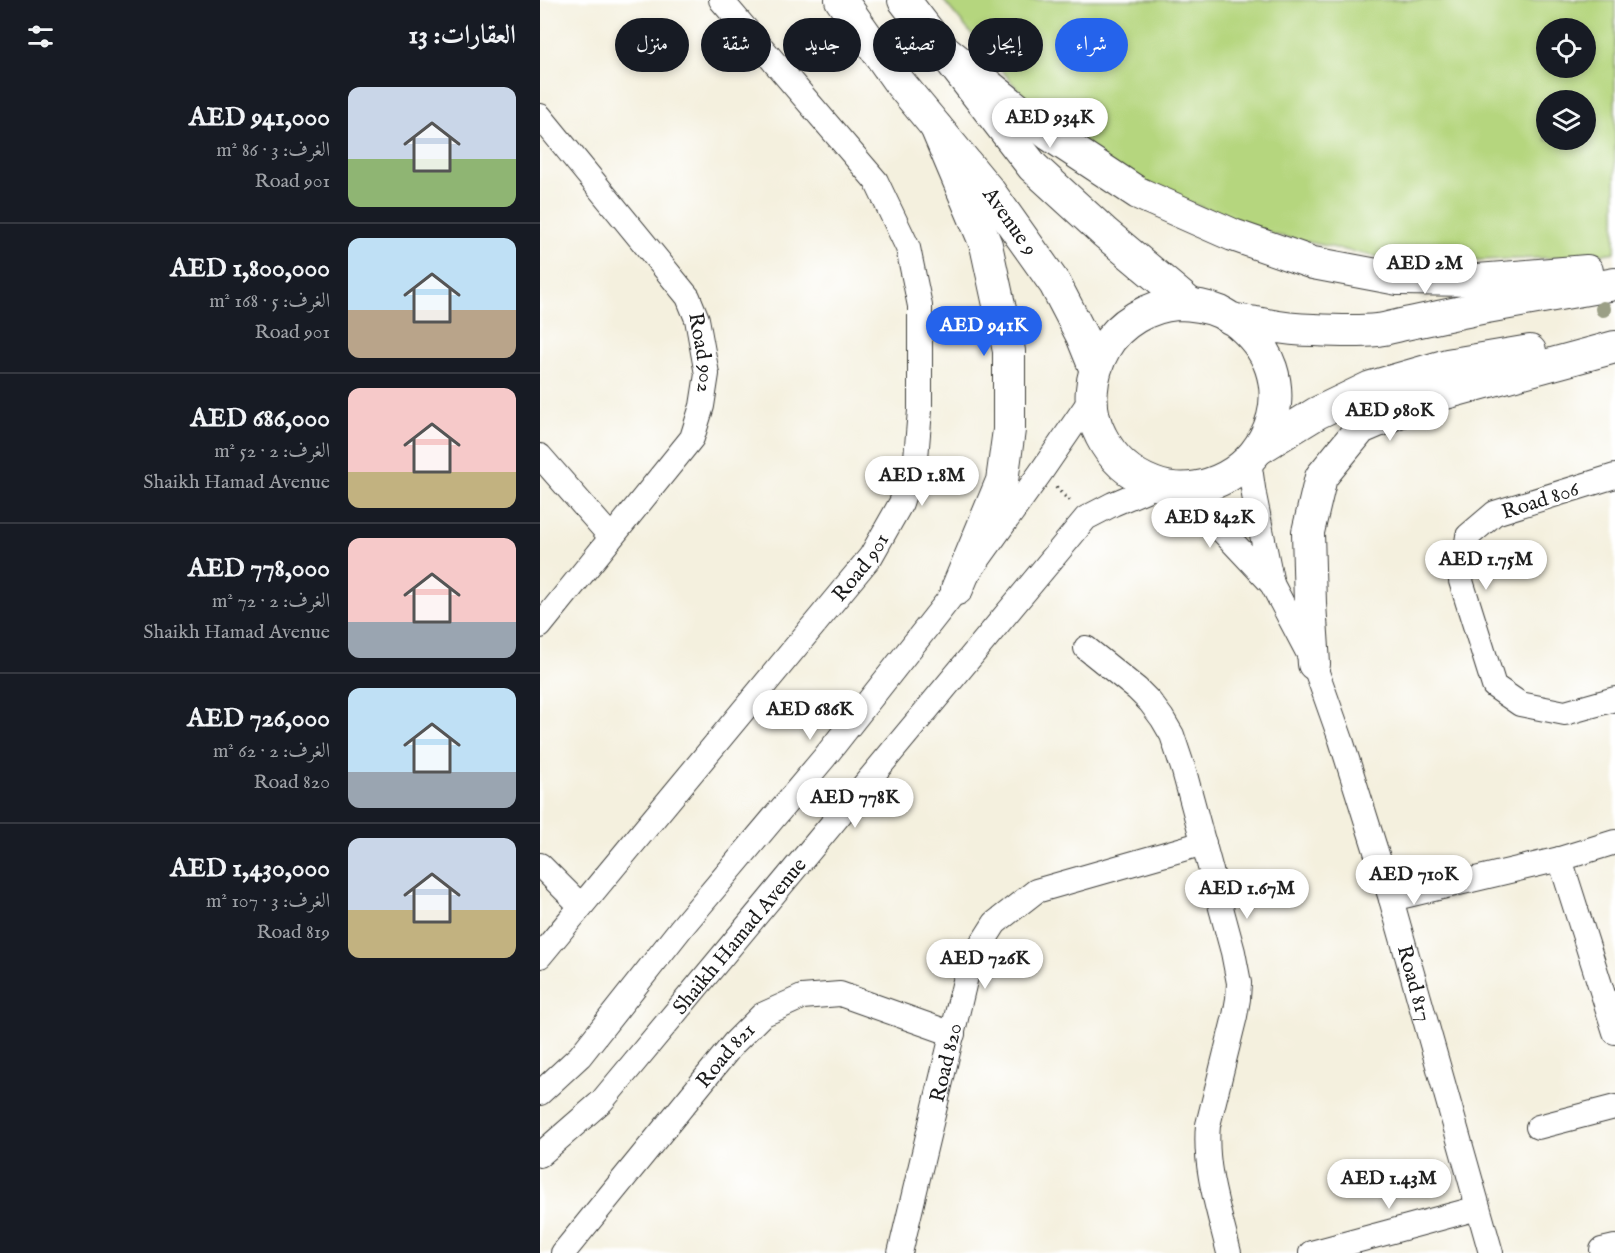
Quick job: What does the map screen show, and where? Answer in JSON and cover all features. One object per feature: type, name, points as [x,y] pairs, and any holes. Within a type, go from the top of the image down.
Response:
[{"type":"main road","name":"Avenue 9","points":[[841,0],[899,82],[989,191],[1055,284],[1082,336],[1093,384]]},
{"type":"main road","points":[[904,0],[918,18]]},
{"type":"main road","points":[[956,60],[1050,135],[1138,193],[1233,235],[1313,263],[1398,279],[1478,280],[1584,271],[1615,271]]},
{"type":"main road","points":[[956,67],[1033,167],[1105,233],[1190,304]]},
{"type":"main road","points":[[936,127],[986,245],[1009,351],[1009,430],[1002,481],[957,589]]},
{"type":"main road","points":[[1233,319],[1285,328],[1376,330],[1479,308],[1615,284]]},
{"type":"main road","points":[[1254,454],[1268,432],[1273,416],[1274,384],[1271,368],[1260,346],[1245,328],[1233,319],[1212,309],[1190,304],[1174,304],[1144,313],[1130,321],[1108,344],[1093,384],[1093,415],[1106,446],[1128,470],[1143,479],[1165,486],[1188,488],[1221,481],[1236,472],[1254,454],[1317,413],[1371,387],[1447,365],[1615,337]]},
{"type":"main road","points":[[1314,664],[1308,532],[1321,477],[1361,428],[1438,395],[1615,347]]},
{"type":"street","name":"Road 901","points":[[540,956],[871,556],[901,503],[916,458],[920,410],[920,306],[908,248],[876,181],[721,0]]},
{"type":"street","name":"Road 902","points":[[540,116],[688,297],[697,319],[707,374],[702,406],[692,438],[540,626]]},
{"type":"street","points":[[540,1094],[580,1056],[682,927],[824,758],[957,589],[1041,472],[1093,384]]},
{"type":"street","name":"Road 817","points":[[1254,454],[1254,495],[1272,584]]},
{"type":"street","points":[[540,456],[611,537]]},
{"type":"street","name":"Road 806","points":[[1615,476],[1495,513],[1467,536],[1461,581],[1494,686],[1520,704],[1564,713],[1615,699]]},
{"type":"street","name":"Road 817","points":[[1165,486],[1224,533],[1272,584],[1314,664],[1341,740],[1391,899],[1491,1253]]},
{"type":"street","name":"Shaikh Hamad Avenue","points":[[540,1155],[602,1101],[1086,518],[1113,504],[1165,486]]},
{"type":"street","points":[[1086,648],[1150,702],[1172,735],[1179,753],[1233,952],[1239,983],[1235,1016],[1206,1138],[1208,1164],[1229,1253]]},
{"type":"street","points":[[1391,899],[1560,859],[1615,842]]},
{"type":"street","name":"Road 820","points":[[900,1253],[969,964],[995,923],[1036,891],[1204,843]]},
{"type":"street","points":[[1560,859],[1615,1032]]},
{"type":"street","points":[[540,865],[581,906]]},
{"type":"street","name":"Road 821","points":[[563,1253],[734,1043],[762,1016],[802,997],[840,994],[953,1034]]},
{"type":"street","points":[[1538,1127],[1615,1107]]},
{"type":"street","points":[[1311,1253],[1335,1250],[1478,1208]]},
{"type":"path","points":[[1041,472],[1086,518]]},
{"type":"green space","points":[[943,0],[1615,0],[1615,252],[1585,257],[1401,262],[1266,233],[1128,178],[1036,111],[1003,72],[1043,72],[1043,18],[968,18],[968,30]]}]
